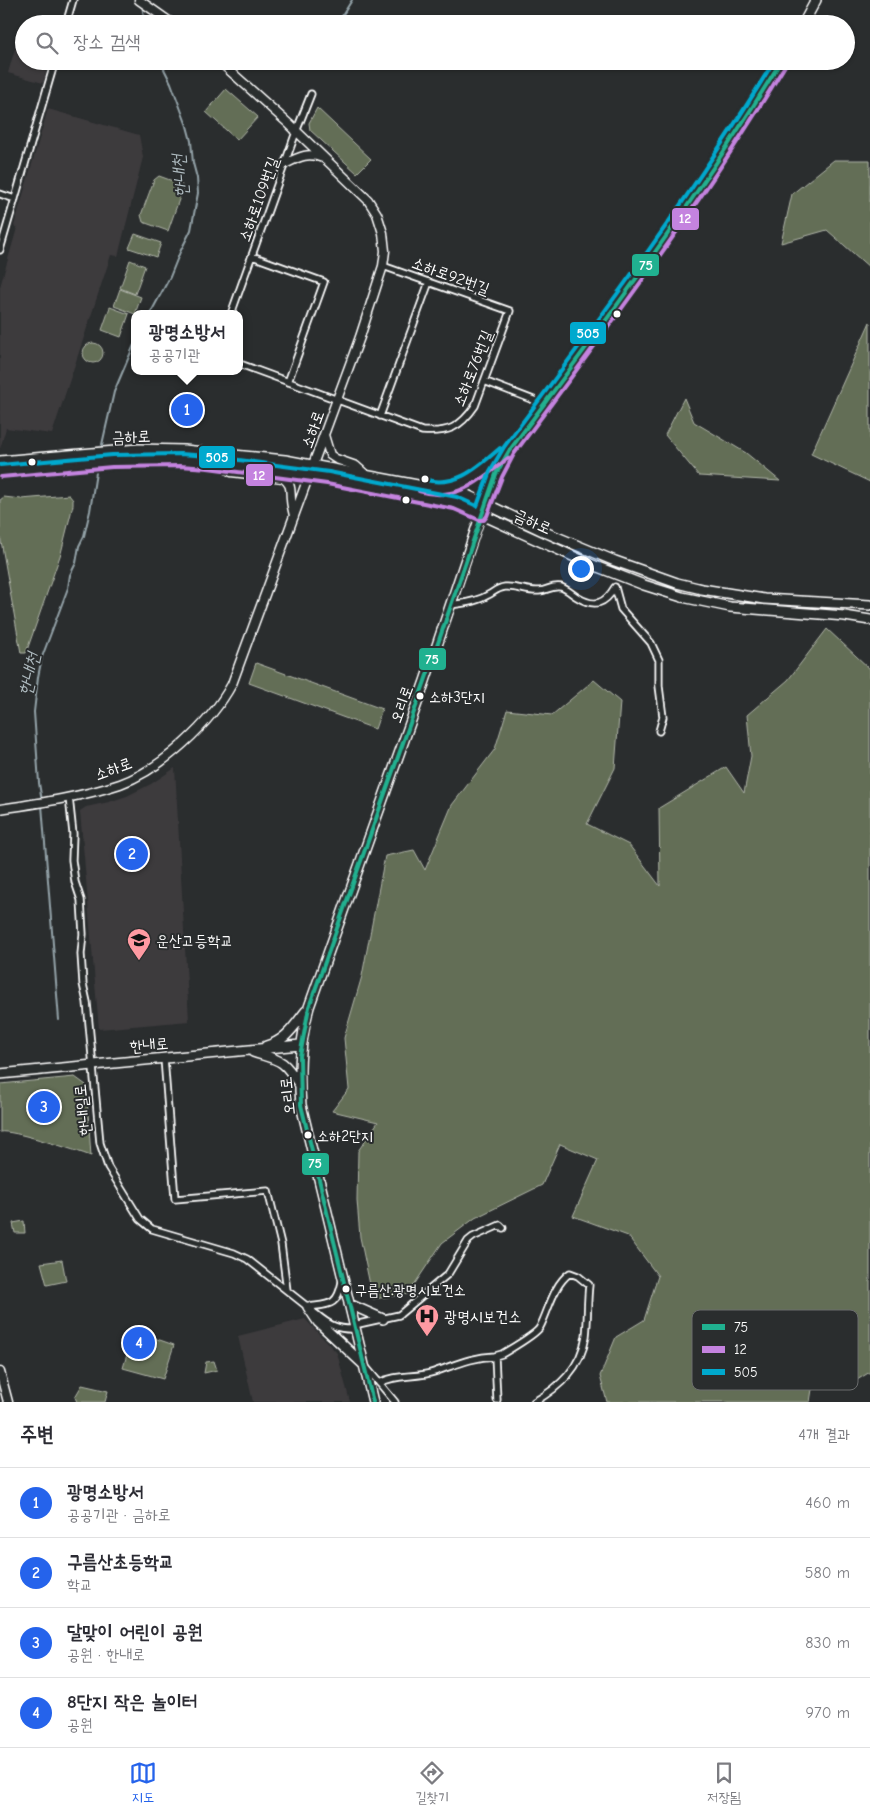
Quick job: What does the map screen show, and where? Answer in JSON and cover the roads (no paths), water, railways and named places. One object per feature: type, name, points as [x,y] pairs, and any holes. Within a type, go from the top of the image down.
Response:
[{"type":"main road","points":[[807,15],[816,0]]},
{"type":"main road","name":"오리로","points":[[373,1402],[301,1105],[299,1084],[300,1045],[309,1007],[451,605],[484,503],[496,474],[514,445],[625,295],[694,197],[754,107],[776,70]]},
{"type":"main road","points":[[440,489],[478,474],[514,445]]},
{"type":"main road","name":"금하로","points":[[0,461],[115,451],[184,450],[276,459],[313,465],[465,494],[546,532],[615,561],[677,583],[711,591],[764,598],[870,605]]},
{"type":"main road","name":"금하로","points":[[0,471],[112,461],[180,460],[309,475],[456,503],[613,573],[644,585],[702,602],[760,611],[845,616],[870,620]]},
{"type":"main road","points":[[248,1050],[271,1045],[284,1038],[293,1030],[309,1007]]},
{"type":"main road","name":"한내로","points":[[0,1074],[300,1045]]},
{"type":"main road","points":[[248,1050],[284,1063],[299,1084]]},
{"type":"main road","points":[[349,1304],[383,1319]]},
{"type":"main road","points":[[308,1307],[318,1322],[363,1364]]},
{"type":"street","points":[[69,15],[73,0]]},
{"type":"street","points":[[139,0],[162,15]]},
{"type":"street","points":[[0,250],[52,70]]},
{"type":"street","name":"소하로","points":[[0,809],[56,800],[121,783],[146,770],[170,754],[215,710],[224,698],[232,684],[324,436],[360,337],[383,266],[384,242],[377,214],[360,191],[229,70]]},
{"type":"street","name":"소하로109번길","points":[[232,310],[296,132],[312,94]]},
{"type":"street","points":[[285,164],[308,154],[326,160]]},
{"type":"street","points":[[0,194],[15,199]]},
{"type":"street","points":[[252,256],[324,282],[288,382]]},
{"type":"street","name":"소하로92번길","points":[[383,266],[510,311]]},
{"type":"street","points":[[380,416],[428,282]]},
{"type":"street","name":"소하로76번길","points":[[243,365],[422,431],[449,430],[458,426],[475,406],[510,311]]},
{"type":"street","points":[[484,381],[544,404]]},
{"type":"street","points":[[324,436],[330,454],[336,460],[356,466],[366,475]]},
{"type":"street","points":[[217,463],[232,472],[283,478],[289,482],[292,489],[291,499],[294,516]]},
{"type":"street","points":[[613,573],[614,587],[621,609],[651,643],[659,660],[659,686],[663,717],[659,731]]},
{"type":"street","points":[[451,605],[471,602],[489,595],[496,589],[513,587],[541,592],[552,587],[562,587],[591,603],[602,602],[608,598],[614,587]]},
{"type":"street","name":"한내일로","points":[[69,797],[73,834],[72,860],[75,882],[81,900],[83,984],[87,1002],[100,1143],[108,1167],[140,1219],[152,1229],[234,1253],[247,1259],[328,1324],[340,1329],[354,1327]]},
{"type":"street","points":[[164,1058],[175,1199],[268,1191],[280,1244],[287,1290]]},
{"type":"street","points":[[354,1327],[399,1315],[448,1274],[470,1239],[500,1226],[503,1228]]},
{"type":"street","points":[[379,1383],[404,1376],[434,1372],[479,1358],[502,1354],[540,1329],[554,1294],[563,1278],[570,1274],[578,1276],[588,1285],[586,1338],[577,1362],[566,1379],[550,1393],[534,1402]]},
{"type":"street","points":[[308,1307],[330,1304],[338,1295],[343,1280]]},
{"type":"street","points":[[495,1356],[497,1401]]},
{"type":"street","points":[[363,1364],[395,1402]]},
{"type":"street","points":[[0,1372],[8,1402]]},
{"type":"waterway","points":[[343,15],[352,0]]},
{"type":"waterway","name":"한내천","points":[[142,5],[144,15]]},
{"type":"waterway","name":"한내천","points":[[152,310],[170,277],[191,230],[198,193],[191,141],[187,126],[164,70]]},
{"type":"waterway","name":"한내천","points":[[101,449],[114,392],[131,352]]},
{"type":"waterway","name":"한내천","points":[[42,801],[34,712],[38,677],[42,657],[68,588],[70,575],[76,563],[79,546],[84,536],[97,466]]},
{"type":"waterway","name":"한내천","points":[[42,805],[59,1020]]},
{"type":"place","name":"광명소방서","points":[[187,410]]},
{"type":"place","name":"소하3단지","points":[[420,696]]},
{"type":"place","name":"구름산초등학교","points":[[132,854]]},
{"type":"place","name":"운산고등학교","points":[[139,961]]},
{"type":"place","name":"달맞이 어린이 공원","points":[[44,1107]]},
{"type":"place","name":"소하2단지","points":[[308,1135]]},
{"type":"place","name":"구름산.광명시보건소","points":[[346,1289]]},
{"type":"place","name":"광명시보건소","points":[[427,1337]]},
{"type":"place","name":"8단지 작은 놀이터","points":[[139,1343]]}]
